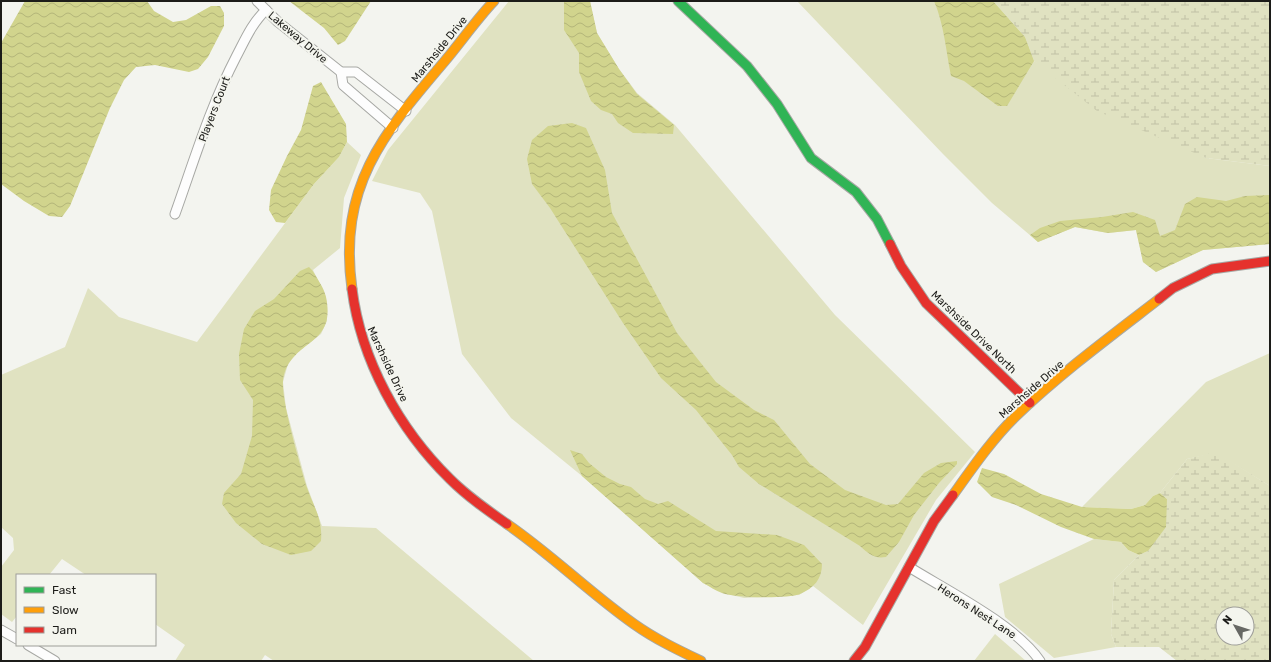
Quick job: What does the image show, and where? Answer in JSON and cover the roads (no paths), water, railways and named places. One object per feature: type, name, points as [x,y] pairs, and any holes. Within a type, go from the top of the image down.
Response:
[{"type":"street","name":"Lakeway Drive","points":[[258,1],[283,27],[341,72],[356,72],[406,111]]},
{"type":"street","name":"Marshside Drive","points":[[494,1],[406,111],[371,159],[358,190],[352,211],[348,252],[350,289],[356,324],[379,378],[401,420],[448,478],[488,512],[526,537],[564,565],[610,606],[633,623],[678,650],[701,661]]},
{"type":"street","name":"Marshside Drive North","points":[[678,1],[747,66],[777,104],[811,158],[856,192],[877,219],[901,266],[926,303],[1030,403]]},
{"type":"street","name":"Players Court","points":[[175,214],[214,103],[226,76],[248,33],[266,10]]},
{"type":"street","name":"Lakeway Drive","points":[[341,72],[343,85],[393,128]]},
{"type":"street","name":"Marshside Drive","points":[[854,661],[865,647],[934,521],[985,451],[1030,403],[1172,288],[1212,269],[1270,261]]},
{"type":"street","name":"Herons Nest Lane","points":[[908,567],[1000,624],[1020,639],[1040,661]]},
{"type":"street","points":[[1,630],[16,638]]},
{"type":"street","points":[[30,646],[55,661]]},
{"type":"water","points":[[25,1],[147,1],[154,11],[173,22],[186,20],[211,6],[220,6],[224,13],[224,26],[208,57],[198,69],[189,72],[155,65],[136,67],[124,80],[110,108],[70,206],[62,217],[49,216],[24,201],[1,184],[1,43]]},
{"type":"water","points":[[289,1],[371,1],[345,41],[338,45],[324,28]]},
{"type":"water","points":[[564,1],[590,1],[597,33],[619,69],[637,94],[674,125],[673,134],[633,133],[618,123],[612,114],[601,110],[591,101],[579,72],[579,53],[564,30]]},
{"type":"water","points":[[934,1],[993,1],[1025,37],[1034,61],[1007,106],[998,106],[964,81],[951,76],[942,28]]},
{"type":"water","points":[[321,82],[346,124],[347,142],[339,157],[314,184],[285,223],[276,222],[269,210],[271,190],[301,130],[313,86]]},
{"type":"water","points":[[572,123],[586,128],[605,170],[612,213],[677,333],[716,382],[754,410],[774,420],[810,464],[845,490],[886,505],[898,504],[924,473],[941,463],[957,461],[957,464],[939,483],[914,515],[899,542],[886,557],[872,555],[860,546],[759,484],[739,467],[732,455],[696,410],[661,378],[623,323],[550,208],[532,184],[527,159],[532,140],[548,126]]},
{"type":"water","points":[[1270,195],[1270,244],[1203,250],[1156,272],[1143,262],[1136,230],[1108,233],[1075,227],[1038,242],[1030,235],[1040,228],[1060,221],[1133,212],[1155,220],[1160,236],[1175,230],[1185,204],[1197,197],[1226,201],[1245,196]]},
{"type":"water","points":[[309,267],[324,290],[328,314],[325,326],[319,335],[294,357],[287,367],[283,381],[283,390],[288,417],[306,485],[319,519],[321,541],[311,551],[291,555],[262,544],[236,523],[222,504],[224,493],[241,474],[252,436],[253,400],[240,380],[239,354],[244,329],[255,311],[274,299],[300,271]]},
{"type":"water","points":[[570,450],[582,454],[589,463],[606,477],[620,484],[631,487],[645,499],[658,504],[668,501],[716,531],[777,535],[804,545],[822,564],[819,579],[809,589],[794,596],[749,597],[729,595],[717,591],[703,583],[582,476]]},
{"type":"water","points":[[982,468],[1004,474],[1041,494],[1082,507],[1131,509],[1145,505],[1153,496],[1160,493],[1167,499],[1166,527],[1148,551],[1139,555],[1128,550],[1121,542],[1094,539],[1061,527],[1016,505],[992,497],[977,482]]}]
